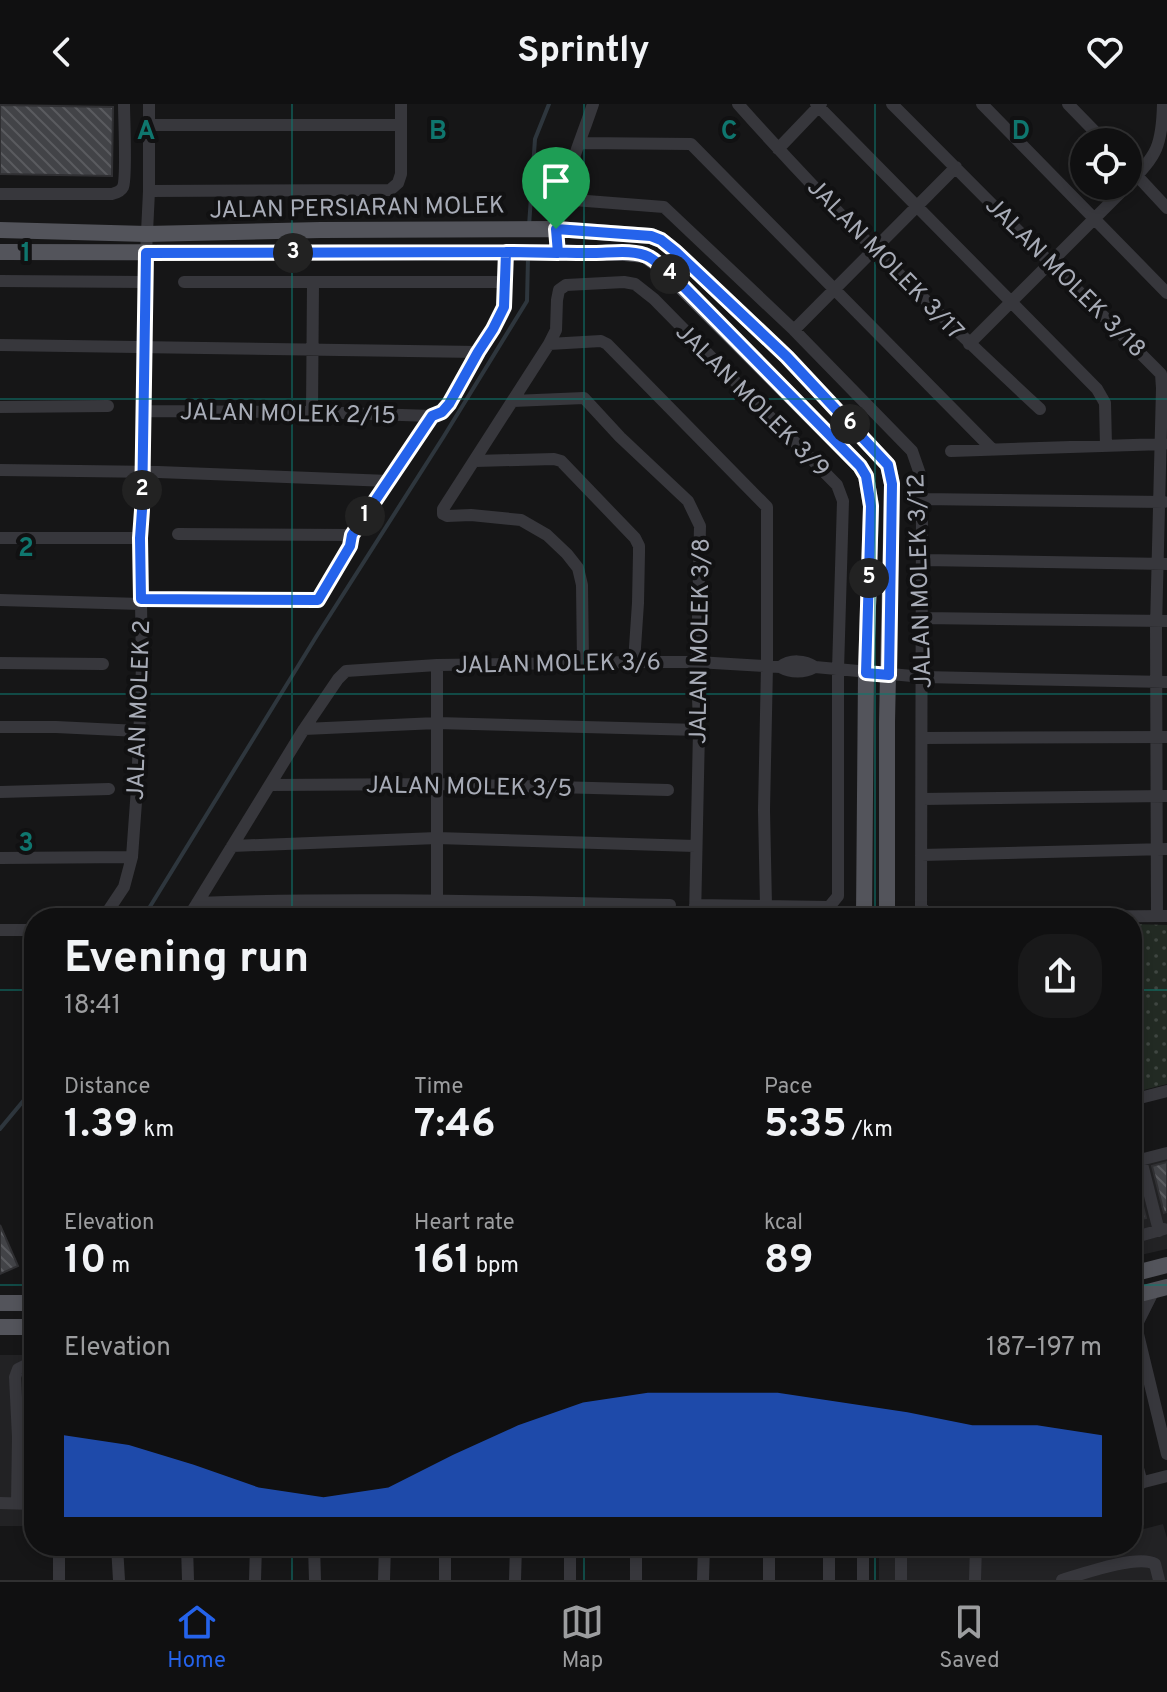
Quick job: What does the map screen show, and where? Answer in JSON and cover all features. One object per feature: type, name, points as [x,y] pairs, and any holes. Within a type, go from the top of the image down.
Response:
[{"type":"main road","name":"JALAN PERSIARAN MOLEK","points":[[0,230],[147,234],[550,230],[639,234],[661,240],[787,357],[888,465],[892,484],[887,908]]},
{"type":"main road","name":"JALAN PERSIARAN MOLEK","points":[[0,252],[552,252],[625,253],[651,258],[682,285],[860,466],[866,476],[871,506],[864,908]]},
{"type":"main road","points":[[1142,1271],[1167,1265]]},
{"type":"main road","points":[[0,1303],[24,1303]]},
{"type":"main road","points":[[0,1327],[24,1327]]},
{"type":"street","points":[[0,194],[112,194],[119,191],[123,187],[124,104]]},
{"type":"street","name":"JALAN MOLEK 2","points":[[110,908],[124,887],[132,857],[139,731],[149,104]]},
{"type":"street","points":[[149,191],[390,190],[400,179],[401,104]]},
{"type":"street","points":[[552,252],[550,230],[593,104]]},
{"type":"street","name":"JALAN MOLEK 3/17","points":[[738,104],[969,344],[1040,409]]},
{"type":"street","name":"JALAN MOLEK 3/18","points":[[892,104],[1161,374],[1162,916]]},
{"type":"street","points":[[982,104],[1167,293]]},
{"type":"street","points":[[1068,104],[1091,128]]},
{"type":"street","points":[[1142,167],[1155,155],[1160,145],[1163,104]]},
{"type":"street","points":[[778,149],[818,105],[1100,394],[1105,403],[1106,446]]},
{"type":"street","points":[[148,125],[401,125]]},
{"type":"street","points":[[580,143],[691,144],[993,450]]},
{"type":"street","points":[[794,330],[956,167]]},
{"type":"street","points":[[1142,188],[1167,208]]},
{"type":"street","name":"JALAN MOLEK 3/12","points":[[561,199],[664,207],[794,330],[912,451],[920,474],[922,499],[922,908]]},
{"type":"street","points":[[969,344],[1111,200]]},
{"type":"street","points":[[0,600],[318,600],[350,546],[352,535],[432,416],[442,412],[449,404],[493,329],[504,307],[509,252]]},
{"type":"street","points":[[0,281],[145,282]]},
{"type":"street","points":[[184,282],[505,282]]},
{"type":"street","points":[[312,412],[313,283]]},
{"type":"street","name":"JALAN MOLEK 3/9","points":[[549,344],[556,330],[559,290],[566,285],[635,284],[837,485],[842,495],[838,896],[829,907],[766,906]]},
{"type":"street","points":[[583,663],[582,585],[578,568],[567,554],[547,535],[521,520],[447,516],[443,514],[443,509],[549,344],[601,341],[767,507],[774,666],[764,810],[766,906],[742,908]]},
{"type":"street","points":[[0,345],[478,352]]},
{"type":"street","name":"JALAN MOLEK 3/8","points":[[513,401],[584,398],[688,501],[700,526],[695,908]]},
{"type":"street","points":[[0,407],[108,406]]},
{"type":"street","name":"JALAN MOLEK 2/15","points":[[143,411],[432,416]]},
{"type":"street","points":[[951,451],[1163,444]]},
{"type":"street","points":[[475,461],[561,461],[635,538],[639,546],[639,566],[634,662]]},
{"type":"street","points":[[0,470],[389,481]]},
{"type":"street","points":[[922,499],[1163,502]]},
{"type":"street","points":[[178,534],[352,535]]},
{"type":"street","points":[[0,538],[140,538]]},
{"type":"street","points":[[923,560],[1162,564]]},
{"type":"street","points":[[923,618],[1161,621]]},
{"type":"street","name":"JALAN MOLEK 3/6","points":[[304,729],[343,672],[437,665],[697,662],[774,666],[787,662],[923,677],[1162,682]]},
{"type":"street","points":[[0,663],[103,664]]},
{"type":"street","points":[[437,665],[437,908]]},
{"type":"street","points":[[194,908],[304,729],[437,723],[699,730]]},
{"type":"street","points":[[0,727],[139,731]]},
{"type":"street","points":[[922,738],[1162,737]]},
{"type":"street","name":"JALAN MOLEK 3/5","points":[[270,785],[437,784],[668,790]]},
{"type":"street","points":[[0,792],[109,789]]},
{"type":"street","points":[[922,799],[1161,796]]},
{"type":"street","points":[[232,846],[437,838],[695,846]]},
{"type":"street","points":[[921,855],[1161,849]]},
{"type":"street","points":[[0,858],[132,857]]},
{"type":"street","points":[[197,903],[295,899],[670,905]]},
{"type":"street","points":[[1142,916],[1162,916]]},
{"type":"street","points":[[0,930],[24,930]]},
{"type":"street","points":[[1142,1097],[1167,1091]]},
{"type":"street","points":[[1142,1160],[1167,1153]]},
{"type":"street","points":[[1142,1174],[1163,1230],[1142,1235]]},
{"type":"street","points":[[1142,1313],[1161,1289]]},
{"type":"street","points":[[1142,1355],[1167,1454]]},
{"type":"street","points":[[17,1503],[15,1377],[18,1369],[24,1366]]},
{"type":"street","points":[[18,1437],[24,1437]]},
{"type":"street","points":[[1142,1483],[1167,1476]]},
{"type":"street","points":[[0,1503],[24,1503]]},
{"type":"street","points":[[59,1556],[59,1580]]},
{"type":"street","points":[[118,1556],[119,1580]]},
{"type":"street","points":[[187,1556],[188,1580]]},
{"type":"street","points":[[255,1580],[256,1556]]},
{"type":"street","points":[[314,1556],[315,1580]]},
{"type":"street","points":[[384,1580],[385,1556]]},
{"type":"street","points":[[445,1556],[445,1580]]},
{"type":"street","points":[[515,1580],[516,1556]]},
{"type":"street","points":[[570,1556],[570,1580]]},
{"type":"street","points":[[636,1556],[636,1580]]},
{"type":"street","points":[[703,1580],[704,1556]]},
{"type":"street","points":[[769,1556],[769,1580]]},
{"type":"street","points":[[829,1556],[829,1580]]},
{"type":"street","points":[[863,1556],[863,1580]]},
{"type":"street","points":[[901,1556],[901,1580]]},
{"type":"street","points":[[975,1580],[976,1556]]},
{"type":"street","points":[[1062,1580],[1116,1564],[1150,1561],[1155,1564],[1159,1580]]},
{"type":"shaded area","points":[[1142,924],[1167,925],[1167,1084],[1142,1090]]},
{"type":"shaded area","points":[[1167,1152],[1167,1249],[1142,1255],[1142,1158]]},
{"type":"shaded area","points":[[0,1355],[24,1355],[24,1526],[0,1526]]},
{"type":"shaded area","points":[[1163,1524],[1167,1538],[1167,1580],[879,1580],[879,1556],[1142,1556],[1142,1529]]},
{"type":"building","points":[[0,105],[113,107],[112,176],[0,174]]},
{"type":"building","points":[[1167,1162],[1167,1212],[1164,1213],[1152,1166]]},
{"type":"building","points":[[0,1225],[18,1266],[0,1274]]},
{"type":"waterway","points":[[529,226],[535,139],[549,104]]},
{"type":"waterway","points":[[149,908],[527,301],[528,258]]},
{"type":"waterway","points":[[0,1129],[24,1100]]},
{"type":"route","points":[[556,229],[558,253],[506,252],[504,307],[493,329],[449,404],[442,412],[432,416],[352,535],[350,546],[318,600],[141,599],[146,253],[513,252],[545,252],[558,253],[625,253],[637,254],[651,258],[682,285],[860,466],[866,476],[871,506],[866,673],[889,675],[892,484],[888,465],[787,357],[661,240],[639,234],[556,229]]}]
